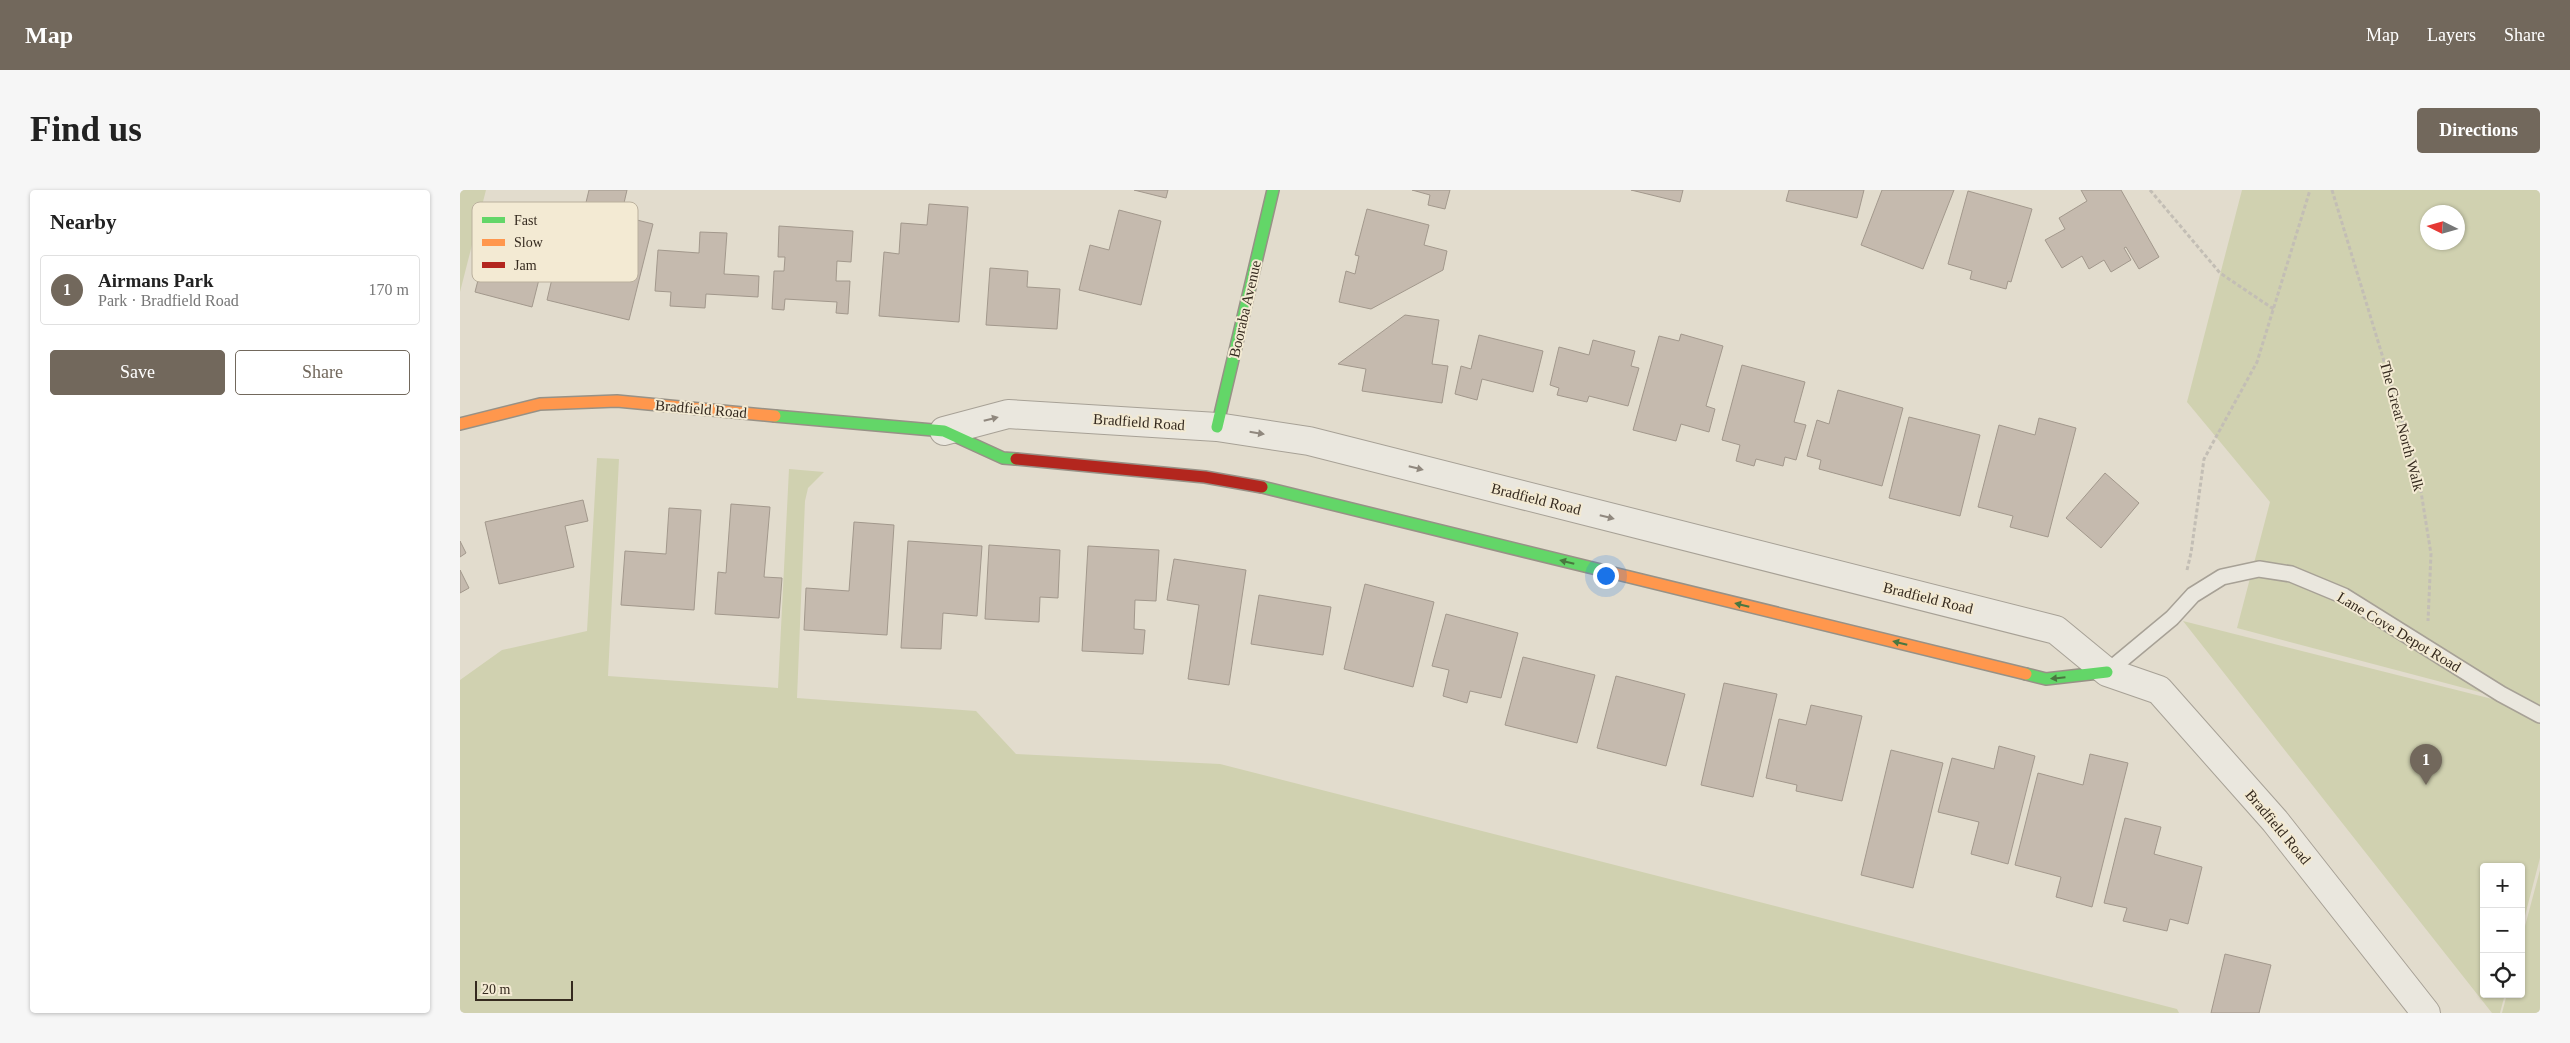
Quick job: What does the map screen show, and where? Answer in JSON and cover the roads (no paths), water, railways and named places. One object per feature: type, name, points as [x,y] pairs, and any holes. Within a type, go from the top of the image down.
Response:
[{"type":"street","name":"Booraba Avenue","points":[[1217,427],[1272,190]]},
{"type":"street","name":"Bradfield Road","points":[[460,424],[540,404],[617,401],[944,431],[1003,458],[1205,477],[1262,487],[2046,679],[2107,672]]},
{"type":"street","name":"Bradfield Road","points":[[944,431],[1008,414],[1217,427],[1309,441],[2056,630],[2107,672],[2159,690],[2275,821],[2426,1013]]},
{"type":"lane","name":"Lane Cove Depot Road","points":[[2107,672],[2172,618],[2193,595],[2222,577],[2259,569],[2291,574],[2344,596],[2501,694],[2540,715]]},
{"type":"place","name":"Airmans Park","points":[[2426,785]]}]
